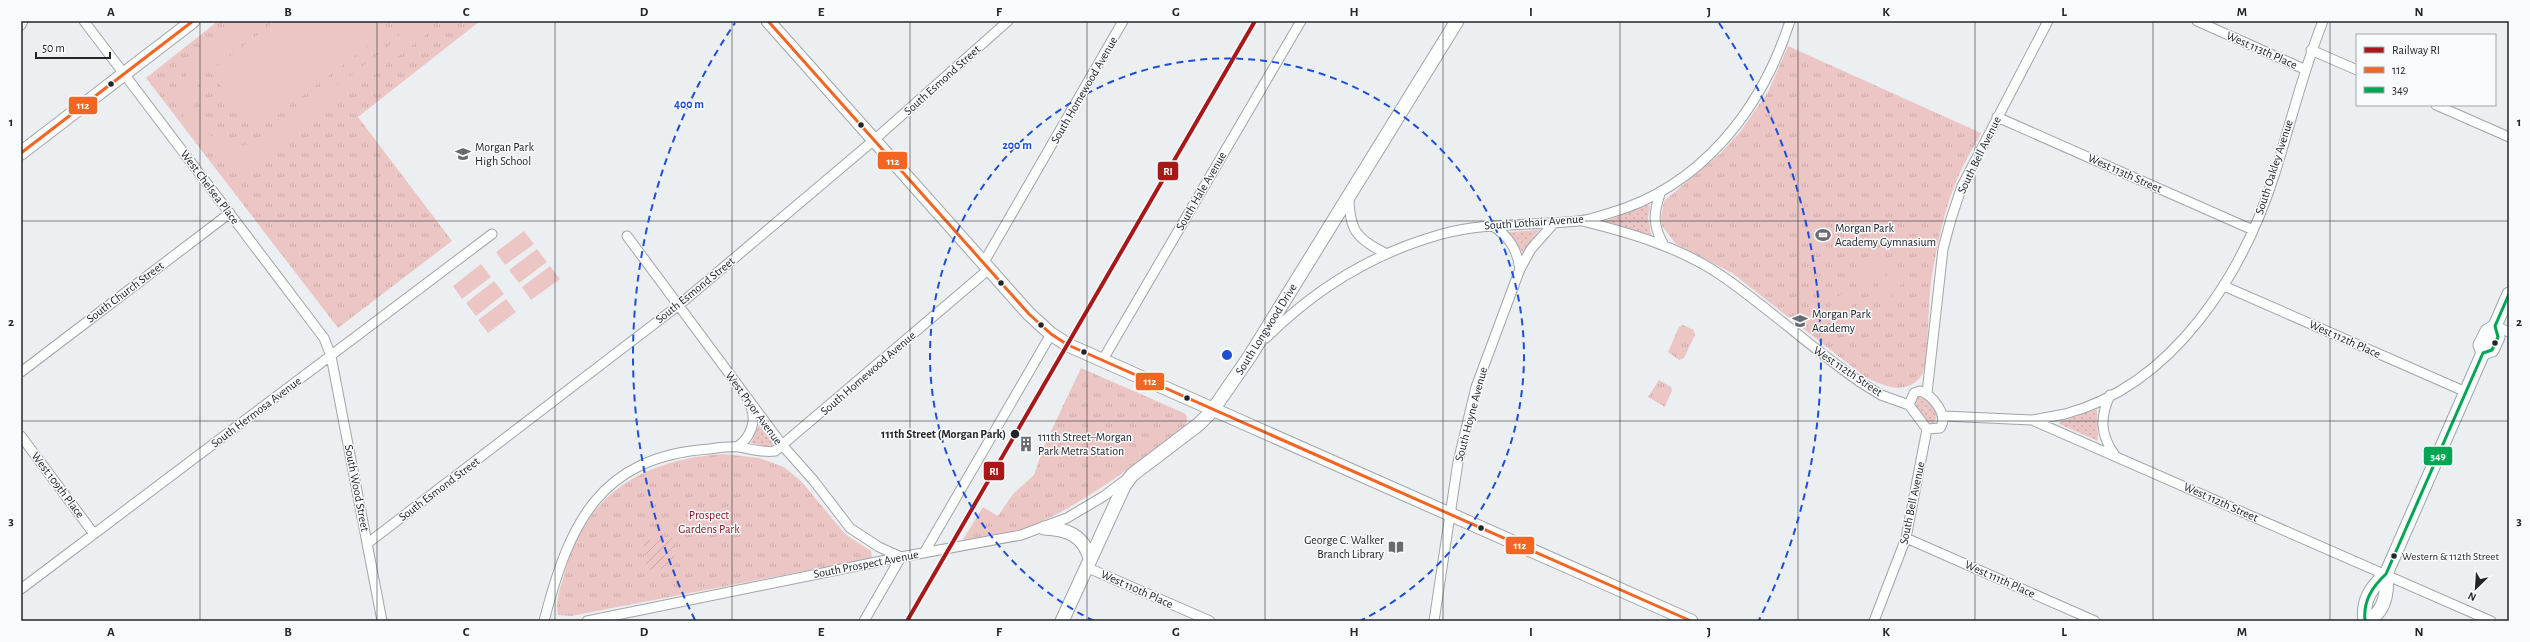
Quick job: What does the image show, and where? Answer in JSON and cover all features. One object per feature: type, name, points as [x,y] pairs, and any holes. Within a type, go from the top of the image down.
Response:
[{"type":"main road","points":[[21,153],[193,21]]},
{"type":"main road","points":[[768,21],[1029,314],[1051,334],[1068,345],[1212,411],[1691,621]]},
{"type":"main road","name":"South Longwood Drive","points":[[1062,621],[1116,501],[1132,475],[1199,424],[1212,411],[1248,358],[1457,21]]},
{"type":"main road","points":[[2368,621],[2378,616],[2386,596],[2386,574],[2483,353],[2492,350],[2498,337],[2495,326],[2509,294]]},
{"type":"main road","points":[[1044,528],[1062,528],[1073,533],[1081,541],[1088,563]]},
{"type":"main road","points":[[2365,621],[2363,609],[2372,586],[2386,574]]},
{"type":"street","points":[[21,25],[23,21]]},
{"type":"street","name":"West Chelsea Place","points":[[84,21],[324,338],[331,356]]},
{"type":"street","name":"South Esmond Street","points":[[368,543],[678,306],[874,140],[1008,21]]},
{"type":"street","name":"South Homewood Avenue","points":[[544,621],[566,548],[575,529],[601,493],[636,467],[658,458],[679,452],[737,447],[765,452],[775,451],[783,446],[987,266],[1123,21]]},
{"type":"street","name":"South Hale Avenue","points":[[1102,361],[1300,21]]},
{"type":"street","name":"South Lothair Avenue","points":[[1248,358],[1287,317],[1316,294],[1348,272],[1385,253],[1441,234],[1491,225],[1580,221],[1623,209],[1660,194],[1716,150],[1737,127],[1752,107],[1764,84],[1790,21]]},
{"type":"street","name":"South Bell Avenue","points":[[1927,393],[1943,249],[1962,186],[2048,21]]},
{"type":"street","name":"West 113th Place","points":[[2198,21],[2304,69]]},
{"type":"street","name":"South Oakley Avenue","points":[[2032,420],[2065,414],[2110,395],[2161,360],[2189,330],[2224,286],[2253,230],[2275,173],[2304,69],[2323,21]]},
{"type":"street","name":"West 113th Place","points":[[2311,50],[2356,70]]},
{"type":"street","points":[[2438,106],[2509,137]]},
{"type":"street","name":"West 113th Street","points":[[1997,117],[2253,230]]},
{"type":"street","points":[[1660,194],[1654,220],[1657,234],[1664,245]]},
{"type":"street","points":[[1349,195],[1349,215],[1353,228],[1359,237],[1369,245],[1385,253]]},
{"type":"street","name":"South Church Street","points":[[21,372],[230,212]]},
{"type":"street","name":"West 112th Street","points":[[1580,221],[1664,245],[1725,277],[1826,358],[1860,382],[1882,395],[1909,404]]},
{"type":"street","name":"South Hoyne Avenue","points":[[1434,621],[1458,462],[1474,394],[1491,342],[1520,270],[1532,248],[1554,223]]},
{"type":"street","points":[[1491,225],[1507,237],[1513,245],[1517,254],[1520,270]]},
{"type":"street","name":"South Hermosa Avenue","points":[[21,589],[492,234]]},
{"type":"street","name":"West Pryor Avenue","points":[[627,236],[783,446],[814,481],[850,528],[879,547],[901,557]]},
{"type":"street","name":"West 112th Place","points":[[2224,286],[2466,392]]},
{"type":"street","points":[[2495,326],[2509,332]]},
{"type":"street","points":[[924,553],[1051,334]]},
{"type":"street","name":"South Wood Street","points":[[331,356],[382,621]]},
{"type":"street","points":[[1920,391],[1927,393],[1944,416],[1944,423],[1940,428],[1927,429],[1909,404],[1914,393],[1920,391]]},
{"type":"street","points":[[2110,395],[2105,406],[2102,425],[2103,436],[2115,455]]},
{"type":"street","points":[[737,447],[745,442],[752,426],[753,412],[748,400]]},
{"type":"street","name":"West 112th Street","points":[[1944,416],[2032,420],[2115,455],[2491,621]]},
{"type":"street","name":"South Bell Avenue","points":[[1874,621],[1906,538],[1927,429]]},
{"type":"street","name":"West 109th Place","points":[[21,436],[94,534]]},
{"type":"street","name":"South Prospect Avenue","points":[[587,621],[901,557],[989,542],[1044,528],[1104,496],[1132,475]]},
{"type":"street","name":"West 111th Place","points":[[1906,538],[2095,621]]},
{"type":"street","points":[[864,621],[901,557]]},
{"type":"street","name":"West 110th Place","points":[[1088,563],[1210,621]]},
{"type":"green space","points":[[218,21],[480,21],[358,117],[452,241],[338,328],[146,78]]},
{"type":"green space","points":[[246,21],[269,21],[232,47],[214,62],[201,77],[195,94],[195,109],[200,123],[209,134],[222,142],[237,145],[253,144],[270,137],[393,43],[398,37],[405,21],[419,21],[419,23],[424,21],[431,31],[242,175],[233,164],[238,160],[223,157],[209,150],[198,140],[189,128],[183,114],[181,99],[183,84],[195,62],[208,49]]},
{"type":"green space","points":[[276,21],[377,21],[386,32],[256,131],[210,71]]},
{"type":"green space","points":[[1788,46],[1981,133],[1960,173],[1947,208],[1938,242],[1931,285],[1924,369],[1922,375],[1916,382],[1909,386],[1894,388],[1864,376],[1732,273],[1676,244],[1662,226],[1661,218],[1664,201],[1721,153],[1740,132],[1768,92]]},
{"type":"green space","points":[[1647,205],[1650,206],[1648,218],[1651,235],[1605,223],[1605,221]]},
{"type":"green space","points":[[1539,230],[1523,253],[1508,232]]},
{"type":"green space","points":[[524,231],[534,244],[505,265],[496,252]]},
{"type":"green space","points":[[537,249],[547,262],[519,283],[509,270]]},
{"type":"green space","points":[[1879,250],[1891,261],[1868,287],[1856,277]]},
{"type":"green space","points":[[481,264],[491,277],[462,299],[453,286]]},
{"type":"green space","points":[[1896,265],[1909,275],[1886,302],[1873,292]]},
{"type":"green space","points":[[550,266],[560,279],[531,300],[522,287]]},
{"type":"green space","points":[[494,281],[504,294],[476,316],[466,303]]},
{"type":"green space","points":[[1845,289],[1857,300],[1834,326],[1822,316]]},
{"type":"green space","points":[[506,299],[516,312],[488,333],[478,320]]},
{"type":"green space","points":[[1862,304],[1874,315],[1851,341],[1839,331]]},
{"type":"green space","points":[[1683,325],[1694,330],[1695,335],[1684,358],[1679,360],[1668,352],[1679,327]]},
{"type":"green space","points":[[1081,368],[1184,413],[1187,416],[1185,425],[1178,433],[1115,478],[1085,498],[1053,516],[1018,530],[962,541],[983,507],[998,516],[1013,494],[1034,475],[1044,446]]},
{"type":"green space","points":[[1659,380],[1671,387],[1672,390],[1665,407],[1648,397]]},
{"type":"green space","points":[[1918,397],[1922,397],[1928,401],[1935,410],[1937,417],[1933,424],[1926,420],[1915,406],[1914,401]]},
{"type":"green space","points":[[2097,409],[2098,441],[2059,424],[2060,422]]},
{"type":"green space","points":[[759,425],[774,444],[771,448],[751,443]]},
{"type":"green space","name":"Prospect Gardens Park","points":[[724,454],[759,458],[784,467],[802,482],[845,534],[871,551],[872,558],[571,616],[558,615],[557,604],[559,593],[575,543],[588,520],[604,501],[623,485],[645,472],[669,463],[695,457]]},
{"type":"green space","points":[[673,538],[676,567],[646,570],[643,540]]},
{"type":"rail line","name":"RI","points":[[907,621],[1255,21]]},
{"type":"transit line","name":"112","points":[[21,153],[193,21]]},
{"type":"transit line","name":"112","points":[[768,21],[1029,314],[1051,334],[1068,345],[1691,621]]},
{"type":"transit line","name":"349","points":[[2365,621],[2365,607],[2367,601],[2373,589],[2386,574],[2483,353],[2492,350],[2498,337],[2495,326],[2509,294]]},
{"type":"place","name":"Morgan Park High School","points":[[463,154]]},
{"type":"place","name":"Morgan Park Academy Gymnasium","points":[[1823,235]]},
{"type":"place","name":"Morgan Park Academy","points":[[1800,321]]},
{"type":"place","name":"111th Street (Morgan Park)","points":[[1015,434]]},
{"type":"place","name":"111th Street–Morgan Park Metra Station","points":[[1026,444]]},
{"type":"place","name":"George C. Walker Branch Library","points":[[1396,547]]},
{"type":"place","name":"Western & 112th Street","points":[[2394,556]]}]
